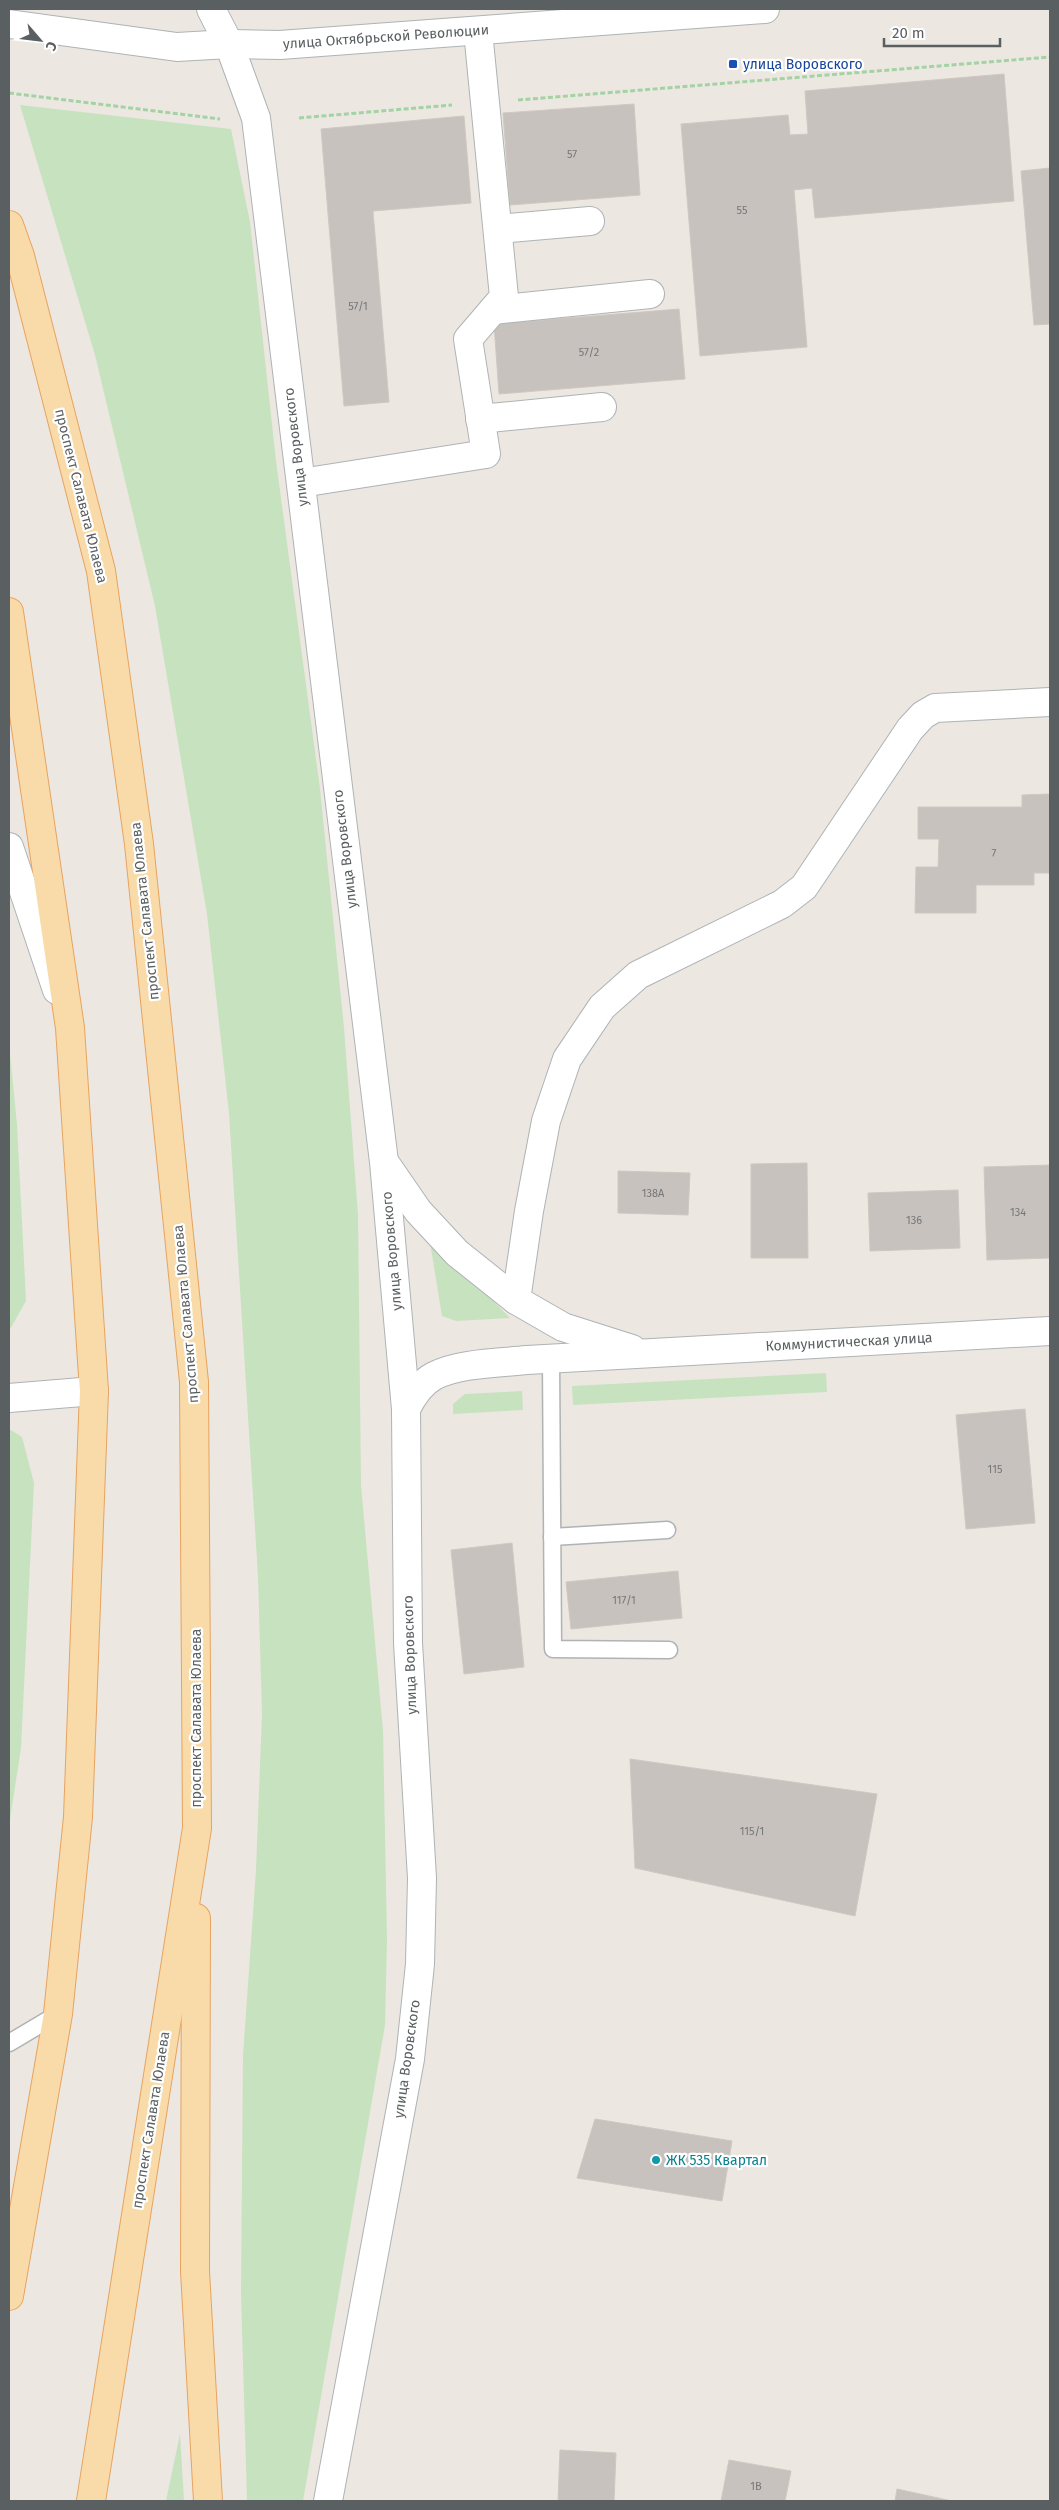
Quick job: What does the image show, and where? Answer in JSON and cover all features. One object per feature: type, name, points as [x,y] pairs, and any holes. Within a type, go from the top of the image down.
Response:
[{"type":"main road","name":"проспект Салавата Юлаева","points":[[9,225],[20,256],[101,571],[139,844],[194,1382],[197,1828],[91,2501]]},
{"type":"main road","points":[[9,612],[70,1028],[94,1391],[78,1817],[58,2014],[9,2296]]},
{"type":"main road","points":[[197,1828],[195,2271],[208,2501]]},
{"type":"street","name":"улица Воровского","points":[[211,9],[229,44],[256,118],[384,1162],[406,1409],[408,1643],[422,1878],[420,1964],[410,2059],[328,2501]]},
{"type":"street","name":"улица Октябрьской Революции","points":[[9,24],[177,47],[229,44],[289,45],[764,9]]},
{"type":"street","points":[[301,483],[486,454],[468,339],[504,297],[478,30]]},
{"type":"street","points":[[498,229],[590,221]]},
{"type":"street","points":[[493,310],[650,294]]},
{"type":"street","points":[[480,419],[602,407]]},
{"type":"street","points":[[516,1300],[546,1122],[567,1059],[602,1007],[638,975],[782,904],[804,887],[910,729],[923,715],[935,708],[1050,702]]},
{"type":"street","points":[[9,848],[70,1028]]},
{"type":"street","name":"Коммунистическая улица","points":[[384,1162],[418,1211],[457,1253],[516,1300],[563,1327],[647,1354]]},
{"type":"street","name":"Коммунистическая улица","points":[[406,1409],[415,1394],[433,1376],[468,1366],[551,1359],[1050,1331]]},
{"type":"street","points":[[9,1398],[94,1391]]},
{"type":"lane","points":[[551,1359],[553,1649],[670,1650]]},
{"type":"lane","points":[[552,1537],[667,1530]]},
{"type":"lane","points":[[9,2043],[58,2014]]},
{"type":"path","points":[[299,118],[1050,57]]},
{"type":"path","points":[[9,93],[226,120]]},
{"type":"green space","points":[[20,105],[231,129],[250,222],[276,461],[320,789],[344,1028],[358,1215],[361,1485],[383,1731],[387,1939],[385,2025],[303,2501],[247,2501],[241,2294],[243,2056],[256,1870],[262,1714],[258,1576],[229,1113],[207,914],[155,606],[95,355]]},
{"type":"green space","points":[[9,1043],[17,1125],[26,1301],[9,1331]]},
{"type":"green space","points":[[429,1236],[510,1318],[456,1321],[442,1316]]},
{"type":"green space","points":[[826,1373],[827,1392],[573,1405],[572,1386]]},
{"type":"green space","points":[[522,1391],[523,1410],[453,1414],[453,1404],[465,1394]]},
{"type":"green space","points":[[9,1429],[22,1437],[34,1483],[21,1748],[9,1826]]},
{"type":"green space","points":[[180,2434],[184,2501],[166,2501]]},
{"type":"building","points":[[1004,74],[1014,201],[815,218],[812,188],[794,190],[807,347],[700,356],[681,124],[788,115],[790,135],[808,134],[805,91]]},
{"type":"building","points":[[634,104],[640,195],[510,205],[503,113]]},
{"type":"building","points":[[464,116],[471,203],[373,211],[389,402],[344,406],[321,129]]},
{"type":"building","points":[[1050,168],[1050,324],[1034,325],[1021,171]]},
{"type":"building","points":[[679,309],[685,379],[499,394],[494,324]]},
{"type":"building","points":[[1050,794],[1050,873],[1034,873],[1034,885],[976,885],[976,913],[915,913],[916,867],[938,867],[939,839],[918,839],[918,807],[1022,807],[1022,795]]},
{"type":"building","points":[[807,1163],[808,1258],[751,1258],[751,1164]]},
{"type":"building","points":[[1050,1165],[1050,1258],[987,1260],[984,1167]]},
{"type":"building","points":[[618,1171],[690,1173],[688,1215],[618,1213]]},
{"type":"building","points":[[958,1190],[960,1248],[870,1251],[868,1193]]},
{"type":"building","points":[[1025,1409],[1035,1523],[966,1529],[956,1415]]},
{"type":"building","points":[[512,1543],[524,1667],[464,1674],[451,1550]]},
{"type":"building","points":[[678,1571],[682,1618],[571,1629],[566,1582]]},
{"type":"building","points":[[630,1759],[877,1794],[855,1916],[635,1868]]},
{"type":"building","name":"ЖК 535 Квартал","points":[[595,2119],[732,2141],[722,2201],[577,2178]]},
{"type":"building","points":[[560,2450],[616,2453],[614,2501],[558,2501]]},
{"type":"building","points":[[729,2460],[791,2471],[785,2501],[721,2501]]},
{"type":"building","points":[[897,2489],[952,2501],[895,2501]]},
{"type":"place","name":"улица Воровского","points":[[733,64]]},
{"type":"place","name":"ЖК 535 Квартал","points":[[656,2160]]}]
